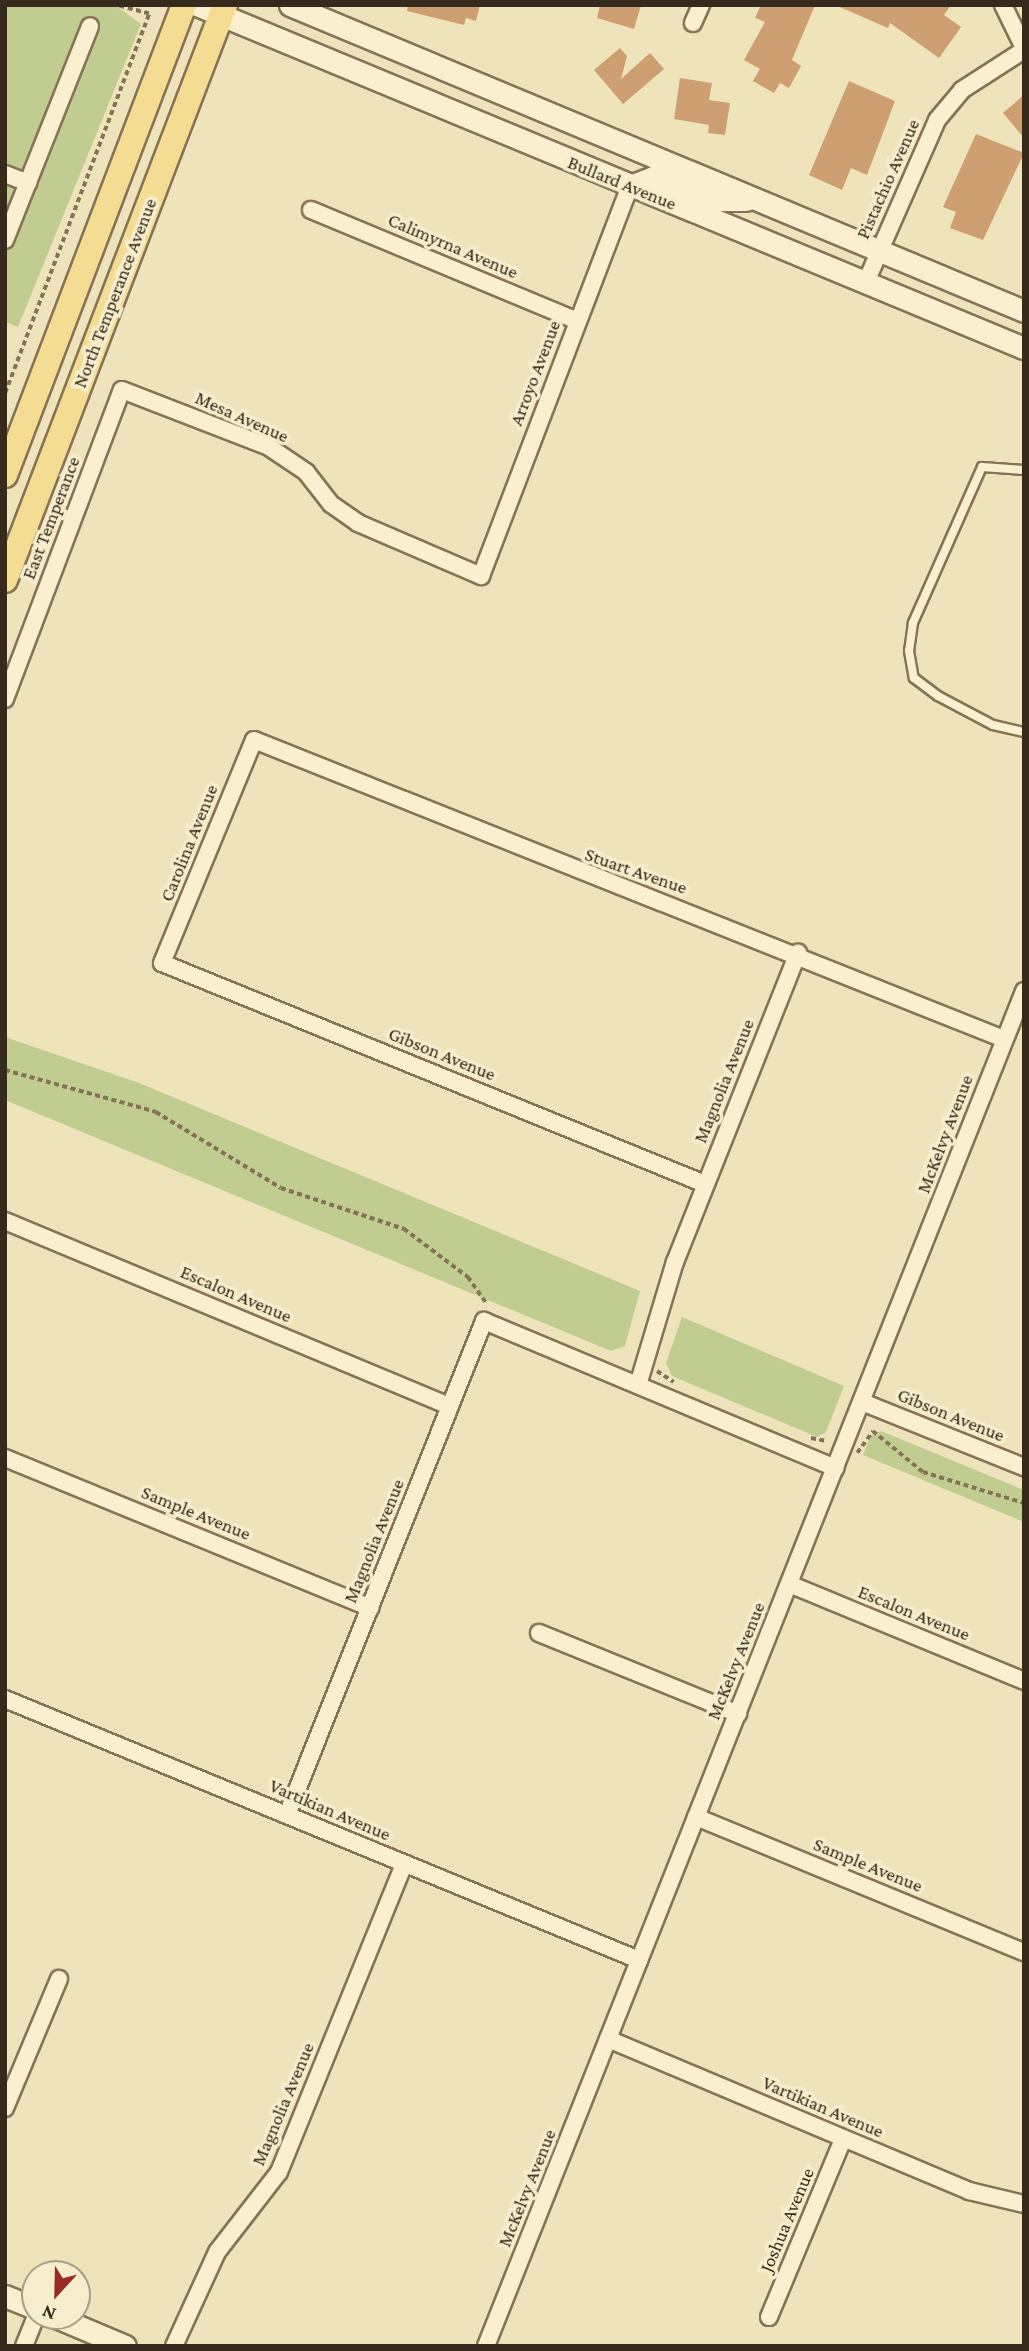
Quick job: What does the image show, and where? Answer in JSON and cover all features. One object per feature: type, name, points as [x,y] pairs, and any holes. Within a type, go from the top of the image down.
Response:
[{"type":"main road","name":"North Temperance Avenue","points":[[5,475],[184,5]]},
{"type":"main road","name":"Bullard Avenue","points":[[197,5],[223,10],[630,186],[1024,348]]},
{"type":"main road","name":"Bullard Avenue","points":[[290,5],[1024,311]]},
{"type":"main road","name":"North Temperance Avenue","points":[[5,580],[223,10]]},
{"type":"main road","points":[[630,186],[653,177],[716,200],[752,199]]},
{"type":"main road","points":[[87,2330],[125,2346]]},
{"type":"street","points":[[693,23],[701,5]]},
{"type":"street","points":[[1003,5],[1024,49]]},
{"type":"street","points":[[5,240],[89,26]]},
{"type":"street","name":"Pistachio Avenue","points":[[866,282],[937,120],[962,90],[1024,49]]},
{"type":"street","points":[[5,174],[28,183]]},
{"type":"street","name":"Arroyo Avenue","points":[[481,576],[630,186]]},
{"type":"street","name":"Calimyrna Avenue","points":[[311,211],[578,321]]},
{"type":"street","name":"Mesa Avenue","points":[[122,390],[269,447],[306,472],[331,504],[358,523],[481,576]]},
{"type":"street","name":"East Temperance","points":[[5,699],[122,390]]},
{"type":"street","name":"Stuart Avenue","points":[[254,740],[584,876],[798,953],[1004,1040]]},
{"type":"street","name":"Carolina Avenue","points":[[162,963],[254,740]]},
{"type":"street","name":"Magnolia Avenue","points":[[287,1815],[484,1321],[638,1385],[705,1184],[798,953]]},
{"type":"street","name":"Gibson Avenue","points":[[162,963],[705,1184]]},
{"type":"street","name":"McKelvy Avenue","points":[[486,2346],[1024,991]]},
{"type":"street","name":"Escalon Avenue","points":[[5,1221],[450,1406]]},
{"type":"street","points":[[638,1385],[835,1468]]},
{"type":"street","name":"Gibson Avenue","points":[[862,1402],[1024,1467]]},
{"type":"street","name":"Sample Avenue","points":[[5,1458],[370,1608]]},
{"type":"street","name":"Escalon Avenue","points":[[789,1584],[1024,1681]]},
{"type":"street","points":[[539,1633],[738,1714]]},
{"type":"street","name":"Vartikian Avenue","points":[[5,1699],[639,1959]]},
{"type":"street","name":"Sample Avenue","points":[[696,1817],[1024,1952]]},
{"type":"street","name":"Magnolia Avenue","points":[[174,2346],[217,2252],[279,2172],[404,1864]]},
{"type":"street","points":[[5,2108],[59,1979]]},
{"type":"street","name":"Vartikian Avenue","points":[[608,2039],[969,2191],[1024,2204]]},
{"type":"street","name":"Joshua Avenue","points":[[769,2317],[844,2140]]},
{"type":"lane","points":[[1024,470],[982,467],[913,623],[909,651],[914,678],[937,696],[993,725],[1024,732]]},
{"type":"path","points":[[5,393],[149,14],[115,5]]},
{"type":"path","points":[[5,1070],[156,1112],[281,1188],[404,1229],[468,1277],[481,1302],[493,1307]]},
{"type":"path","points":[[646,1366],[687,1387]]},
{"type":"path","points":[[800,1434],[861,1454],[873,1431],[934,1478],[1024,1503]]},
{"type":"green space","points":[[5,5],[115,5],[141,24],[18,327],[5,322]]},
{"type":"green space","points":[[5,1037],[139,1083],[640,1291],[625,1346],[611,1351],[5,1100]]},
{"type":"green space","points":[[682,1317],[844,1386],[826,1432],[817,1437],[672,1376],[666,1363]]},
{"type":"green space","points":[[881,1431],[1024,1490],[1024,1522],[863,1455],[871,1435]]},
{"type":"building","points":[[408,5],[480,5],[476,21],[466,18],[464,25],[407,11]]},
{"type":"building","points":[[600,5],[641,5],[634,29],[597,18]]},
{"type":"building","points":[[761,5],[815,5],[792,60],[801,66],[789,88],[780,83],[774,93],[753,81],[760,69],[744,60],[765,22],[755,18]]},
{"type":"building","points":[[835,5],[951,5],[944,15],[961,27],[939,58],[890,23],[888,28]]},
{"type":"building","points":[[620,48],[627,56],[621,79],[650,53],[664,69],[623,104],[594,70]]},
{"type":"building","points":[[680,78],[712,83],[709,100],[730,103],[725,135],[708,133],[709,125],[674,119]]},
{"type":"building","points":[[849,81],[895,101],[867,175],[851,168],[842,190],[809,175]]},
{"type":"building","points":[[1024,95],[1024,138],[1003,113]]},
{"type":"building","points":[[976,134],[1024,153],[983,240],[950,228],[956,212],[943,207]]}]
